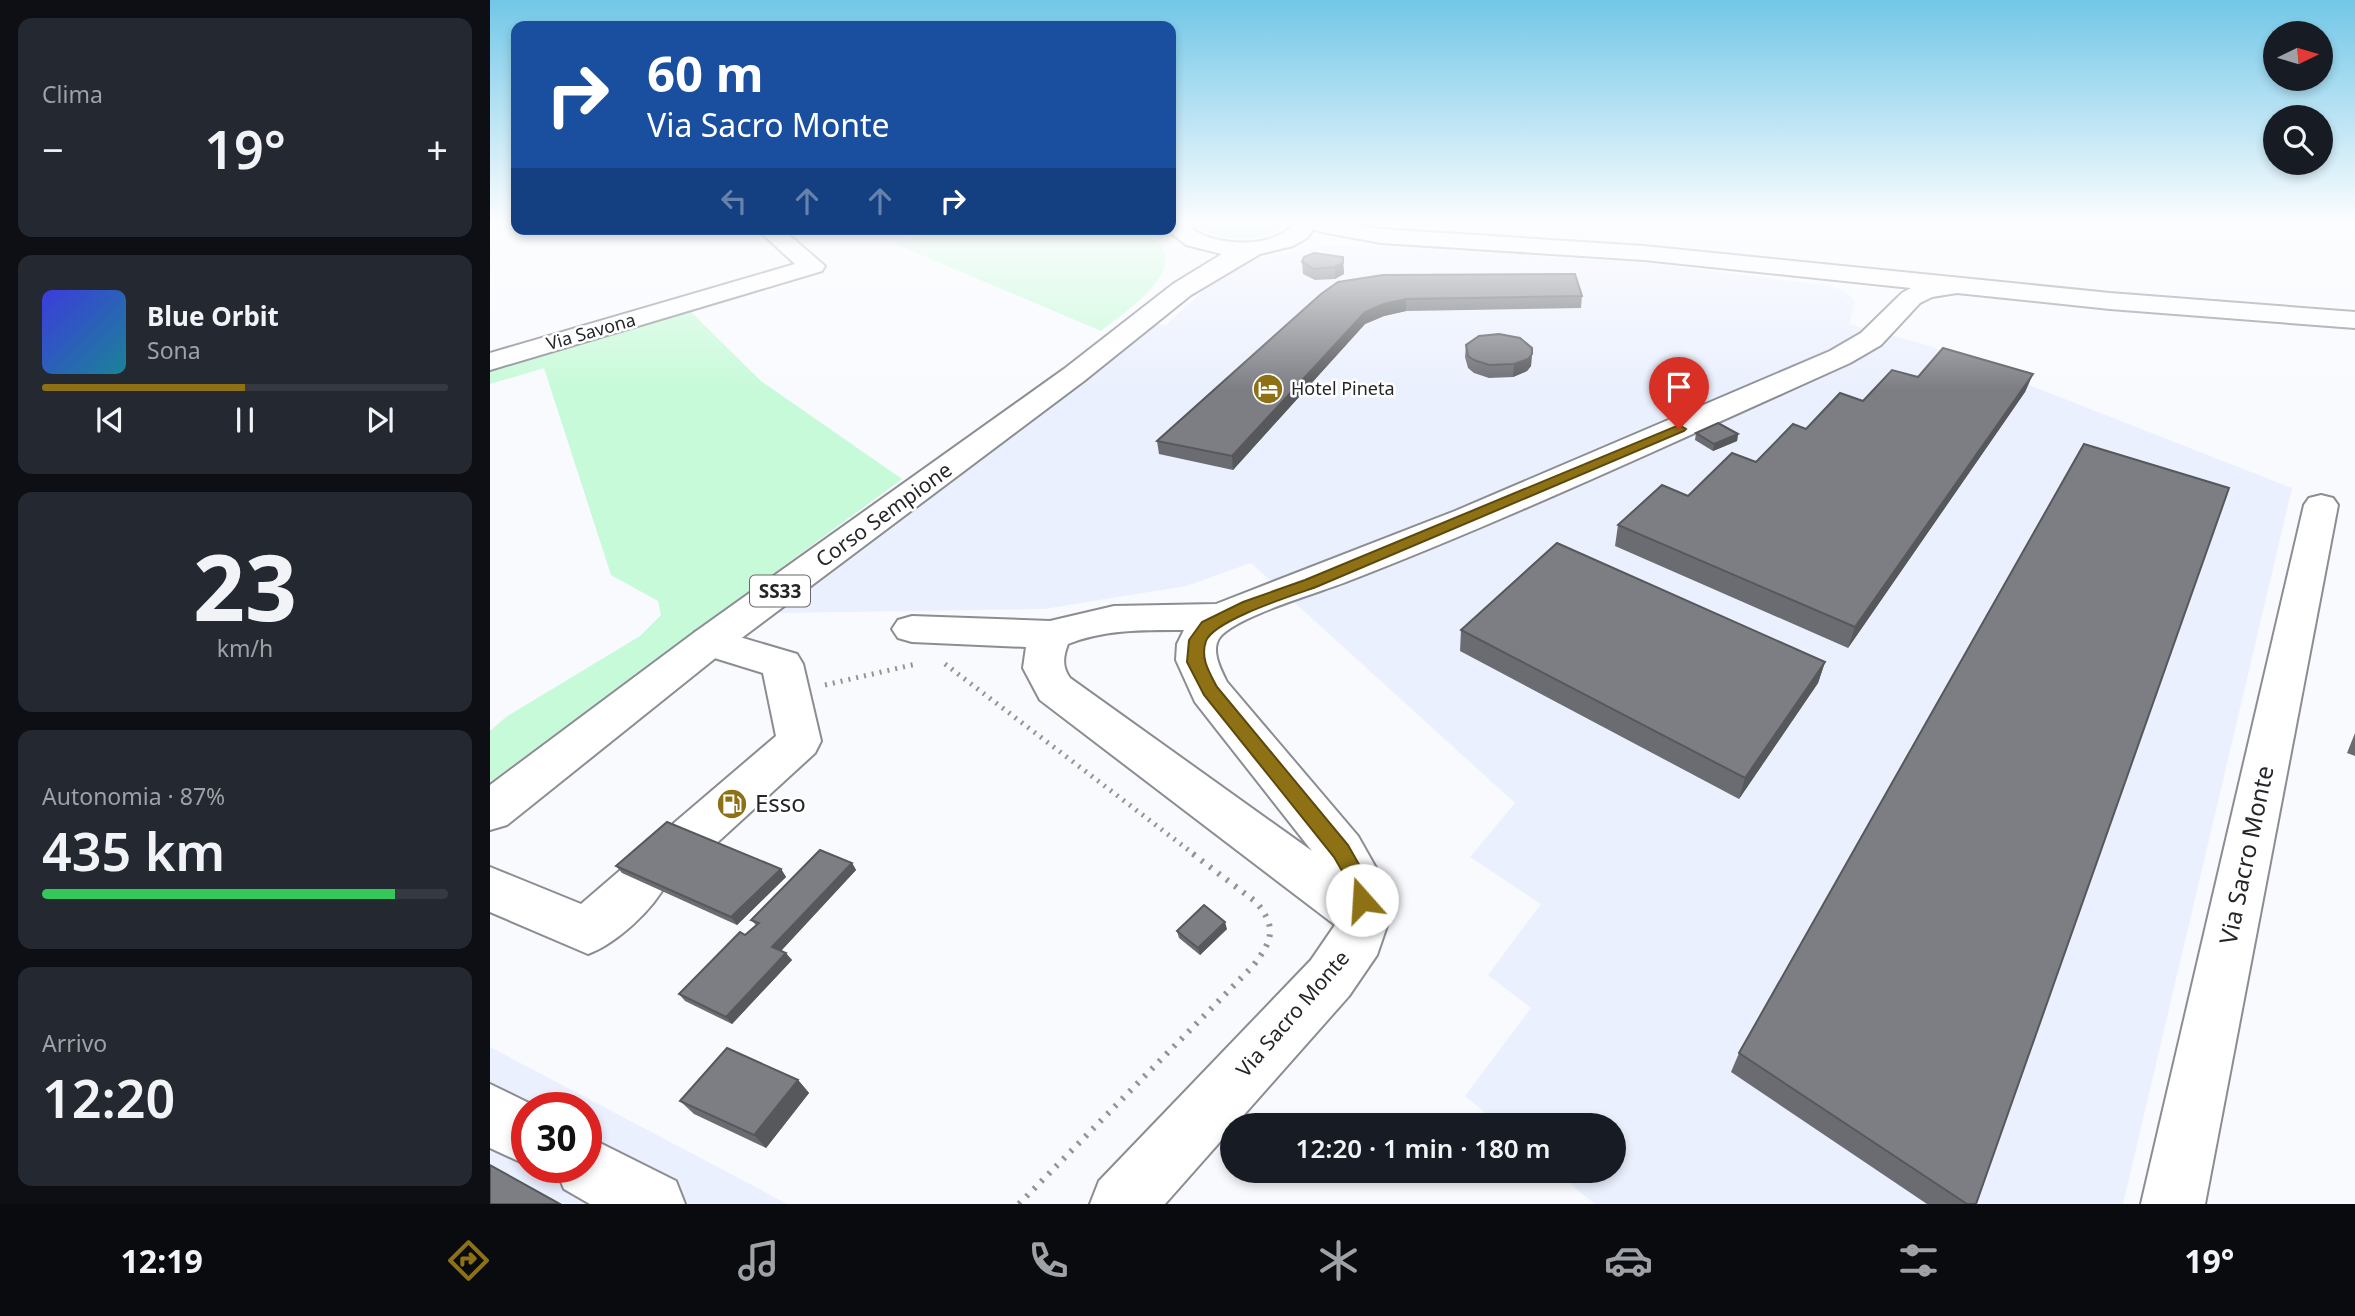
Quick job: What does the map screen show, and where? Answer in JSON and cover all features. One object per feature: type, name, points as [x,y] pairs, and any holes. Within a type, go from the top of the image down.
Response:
[{"type":"street","name":"Via Savona","points":[[490,362],[772,278]]},
{"type":"street","name":"Corso Sempione","points":[[1176,292],[1183,278]]},
{"type":"street","name":"Corso Sempione","points":[[490,811],[709,642],[1131,332],[1176,292],[1202,278]]},
{"type":"street","points":[[1849,278],[1866,286],[1884,305],[1889,319]]},
{"type":"street","points":[[1894,278],[2135,303],[2355,320]]},
{"type":"street","points":[[1364,917],[1359,882],[1341,851],[1210,691],[1195,662],[1198,640],[1208,626],[1222,617],[1633,449],[1815,368],[1871,339],[1911,298],[1925,290],[1959,285]]},
{"type":"street","name":"Via Sacro Monte","points":[[2173,1204],[2321,505]]},
{"type":"street","points":[[918,646],[1053,635],[1071,626],[1128,618],[1222,617]]},
{"type":"street","points":[[1053,635],[1043,653],[1042,671],[1055,689],[1364,917]]},
{"type":"street","points":[[691,837],[799,741],[782,664],[709,642]]},
{"type":"street","points":[[490,889],[588,931],[642,882]]},
{"type":"street","name":"Via Sacro Monte","points":[[1122,1204],[1330,978],[1358,938],[1364,917]]},
{"type":"street","points":[[490,1115],[511,1126]]},
{"type":"street","points":[[602,1176],[653,1204]]},
{"type":"path","points":[[789,694],[918,646]]},
{"type":"path","points":[[934,663],[944,664],[1043,736],[1256,902],[1269,916],[1272,930],[1268,947],[1253,966],[1019,1204]]},
{"type":"shaded area","points":[[1217,278],[1768,278],[1832,286],[1848,293],[1855,302],[1849,324],[1927,345],[2292,488],[2123,1204],[1595,1204],[1570,1183],[1626,1183],[1626,1113],[1486,1113],[1465,1096],[1531,1008],[1488,975],[1541,904],[1470,857],[1515,803],[1251,563],[1186,586],[1044,609],[774,613],[1156,324],[1166,325]]},
{"type":"shaded area","points":[[490,1047],[575,1092],[511,1092],[511,1183],[602,1183],[602,1106],[787,1204],[490,1204]]},
{"type":"green space","points":[[976,278],[1159,278],[1136,304],[1101,331]]},
{"type":"green space","points":[[686,307],[761,381],[902,479],[490,782],[490,731],[506,717],[640,636],[661,615],[658,601],[611,575],[544,368],[490,384],[490,367]]},
{"type":"building","name":"Hotel Pineta","points":[[1363,278],[1576,278],[1582,296],[1406,299],[1384,304],[1365,312],[1232,456],[1157,441],[1321,294],[1338,282]]},
{"type":"building","points":[[1499,334],[1520,338],[1532,348],[1532,354],[1528,359],[1514,364],[1489,365],[1468,356],[1466,345],[1479,336]]},
{"type":"building","points":[[1943,348],[2033,374],[1855,627],[1618,525],[1662,485],[1688,496],[1732,453],[1756,462],[1793,424],[1806,429],[1840,393],[1863,401],[1892,370],[1918,377]]},
{"type":"building","points":[[1718,423],[1738,434],[1714,444],[1696,433]]},
{"type":"building","points":[[2084,444],[2229,488],[1976,1204],[1967,1204],[1739,1053]]},
{"type":"building","points":[[1557,543],[1825,662],[1745,778],[1461,630]]},
{"type":"building","points":[[667,822],[781,869],[731,917],[616,866]]},
{"type":"building","points":[[820,850],[852,863],[772,947],[786,953],[726,1017],[679,994],[740,932],[745,935],[759,923],[751,920]]},
{"type":"building","points":[[1204,905],[1225,922],[1198,948],[1177,931]]},
{"type":"building","points":[[727,1048],[798,1080],[754,1135],[680,1101]]},
{"type":"building","points":[[490,1165],[511,1177],[511,1183],[522,1183],[560,1204],[490,1204]]},
{"type":"place","name":"Hotel Pineta","points":[[1268,389]]},
{"type":"place","name":"Esso","points":[[732,804]]},
{"type":"route","points":[[1362,900],[1359,882],[1341,851],[1210,691],[1195,662],[1198,640],[1208,626],[1222,617],[1311,583],[1679,429]]}]
